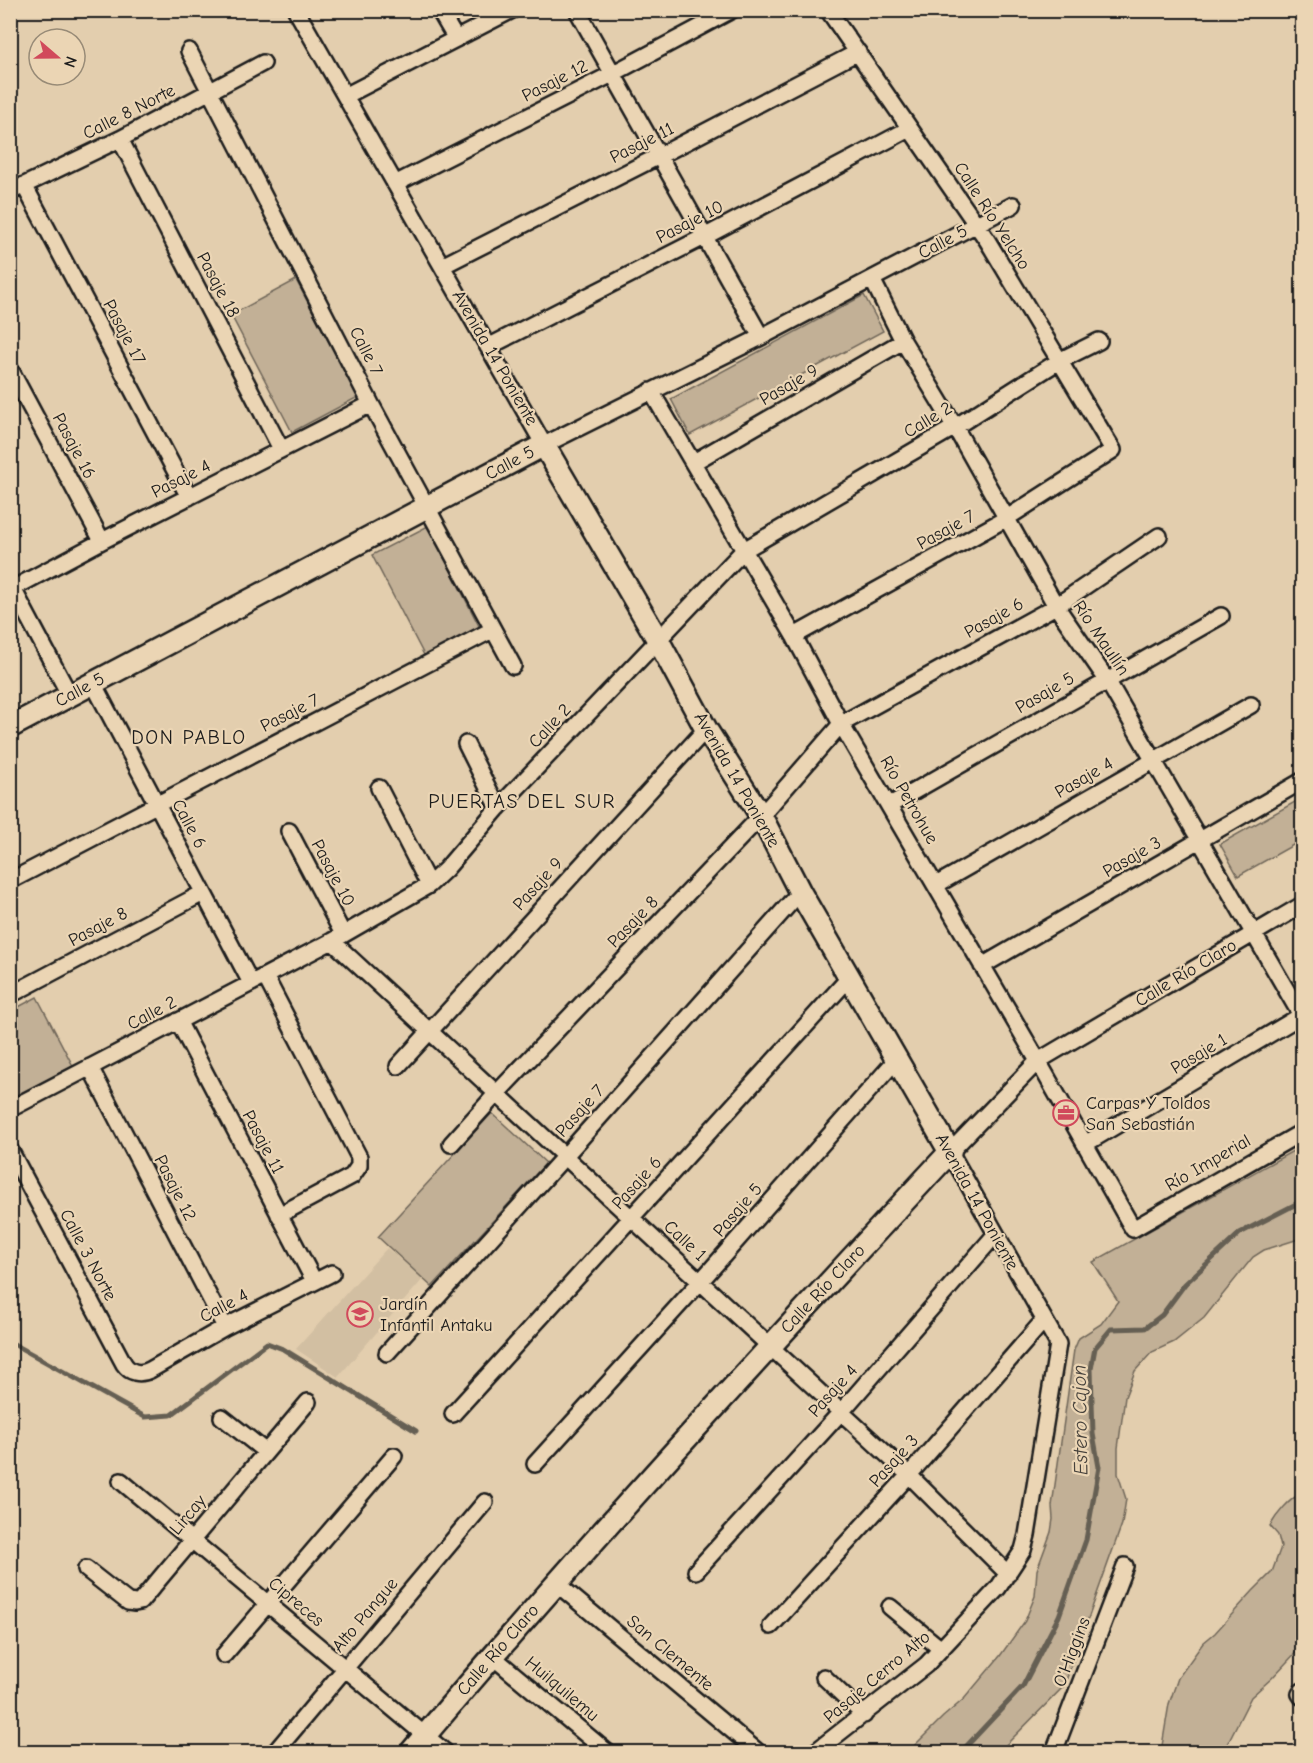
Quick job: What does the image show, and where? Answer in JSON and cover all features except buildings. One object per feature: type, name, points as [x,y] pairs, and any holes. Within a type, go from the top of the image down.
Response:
[{"type":"street","name":"Avenida 14 Poniente","points":[[296,10],[658,640],[706,729],[761,816],[800,892],[1058,1344],[1027,1535],[1023,1550],[1008,1574]]},
{"type":"street","points":[[439,10],[456,39]]},
{"type":"street","points":[[345,96],[512,10]]},
{"type":"street","points":[[576,10],[760,337]]},
{"type":"street","name":"Pasaje 12","points":[[395,184],[612,74],[732,10]]},
{"type":"street","name":"Calle Río Yelcho","points":[[828,10],[976,225],[1113,450]]},
{"type":"street","name":"Calle 7","points":[[189,51],[371,404],[513,666]]},
{"type":"street","name":"Pasaje 11","points":[[442,266],[858,52]]},
{"type":"street","name":"Calle 8 Norte","points":[[10,192],[120,139],[263,63]]},
{"type":"street","name":"Pasaje 10","points":[[488,347],[909,129]]},
{"type":"street","name":"Pasaje 18","points":[[120,139],[281,449]]},
{"type":"street","name":"Pasaje 17","points":[[24,185],[189,497]]},
{"type":"street","name":"Calle 5","points":[[10,728],[544,445],[760,337],[1013,205]]},
{"type":"street","name":"Río Maullín","points":[[872,279],[903,342],[955,427],[1056,606],[1107,680],[1302,1016]]},
{"type":"street","name":"Calle 2","points":[[10,1109],[338,937],[429,885],[446,869],[498,808],[744,550],[955,427],[1059,361],[1099,341]]},
{"type":"street","name":"Pasaje 9","points":[[694,462],[903,342]]},
{"type":"street","name":"Pasaje 16","points":[[10,369],[102,541]]},
{"type":"street","name":"Río Petrohue","points":[[651,391],[694,462],[1133,1229]]},
{"type":"street","name":"Pasaje 4","points":[[12,587],[371,404]]},
{"type":"street","name":"Pasaje 7","points":[[794,636],[1007,518],[1113,450]]},
{"type":"street","name":"Pasaje 6","points":[[842,724],[1056,606],[1159,536]]},
{"type":"street","points":[[12,587],[70,696]]},
{"type":"street","name":"Pasaje 5","points":[[890,805],[1221,616]]},
{"type":"street","name":"Pasaje 7","points":[[10,882],[492,630]]},
{"type":"street","name":"Calle 6","points":[[93,683],[203,893],[258,979],[358,1153],[359,1166],[352,1176],[279,1215]]},
{"type":"street","name":"Pasaje 4","points":[[936,885],[1251,705]]},
{"type":"street","name":"Pasaje 8","points":[[451,1144],[496,1093],[761,816],[842,724]]},
{"type":"street","name":"Pasaje 9","points":[[398,1066],[706,729]]},
{"type":"street","points":[[466,744],[498,808]]},
{"type":"street","name":"Pasaje 3","points":[[982,966],[1302,781]]},
{"type":"street","points":[[379,788],[429,885]]},
{"type":"street","name":"Pasaje 10","points":[[289,831],[338,937]]},
{"type":"street","name":"Pasaje 7","points":[[387,1353],[800,892]]},
{"type":"street","name":"Pasaje 8","points":[[10,996],[203,893]]},
{"type":"street","name":"Calle Río Claro","points":[[411,1752],[556,1583],[770,1346],[1038,1061],[1302,905]]},
{"type":"street","name":"Calle 1","points":[[338,937],[430,1031],[909,1474],[1008,1574]]},
{"type":"street","name":"Pasaje 6","points":[[453,1414],[849,978]]},
{"type":"street","name":"Pasaje 1","points":[[1084,1144],[1302,1016]]},
{"type":"street","name":"Pasaje 11","points":[[178,1021],[314,1281]]},
{"type":"street","name":"Pasaje 5","points":[[535,1464],[896,1060]]},
{"type":"street","name":"Pasaje 12","points":[[90,1068],[225,1327]]},
{"type":"street","name":"Río Imperial","points":[[1133,1229],[1302,1132]]},
{"type":"street","name":"Calle 3 Norte","points":[[10,1150],[124,1364],[136,1373]]},
{"type":"street","name":"Pasaje 4","points":[[696,1571],[841,1412],[995,1234]]},
{"type":"street","name":"Calle 4","points":[[136,1373],[150,1370],[225,1327],[332,1273]]},
{"type":"street","name":"Pasaje 3","points":[[771,1626],[1044,1320]]},
{"type":"street","name":"Lircay","points":[[86,1569],[124,1600],[135,1603],[144,1599],[308,1402]]},
{"type":"street","points":[[222,1417],[266,1452]]},
{"type":"street","points":[[224,1655],[394,1456]]},
{"type":"street","name":"Cipreces","points":[[121,1481],[445,1752]]},
{"type":"street","name":"Alto Pangue","points":[[274,1752],[485,1502]]},
{"type":"street","name":"O'Higgins","points":[[1054,1752],[1125,1566]]},
{"type":"street","name":"Pasaje Cerro Alto","points":[[815,1752],[926,1665],[998,1588],[1008,1574]]},
{"type":"street","name":"San Clemente","points":[[556,1583],[758,1752]]},
{"type":"street","points":[[890,1607],[941,1649]]},
{"type":"street","name":"Huilquilemu","points":[[492,1656],[607,1752]]},
{"type":"street","points":[[824,1677],[864,1715]]},
{"type":"shaded area","points":[[296,280],[358,397],[292,432],[231,315]]},
{"type":"shaded area","points":[[864,295],[883,331],[690,435],[671,399]]},
{"type":"shaded area","points":[[428,526],[480,628],[425,657],[372,555]]},
{"type":"shaded area","points":[[1302,798],[1302,840],[1238,876],[1220,844]]},
{"type":"shaded area","points":[[37,997],[73,1066],[11,1098],[11,1011]]},
{"type":"shaded area","points":[[492,1113],[546,1163],[432,1287],[378,1237]]},
{"type":"shaded area","points":[[1302,1146],[1302,1238],[1264,1250],[1253,1257],[1204,1318],[1174,1342],[1152,1352],[1135,1371],[1125,1397],[1118,1448],[1118,1474],[1126,1499],[1122,1524],[1064,1686],[999,1752],[908,1752],[964,1699],[1000,1656],[1025,1621],[1035,1596],[1037,1570],[1051,1532],[1052,1506],[1074,1350],[1079,1338],[1101,1324],[1118,1301],[1093,1262]]},
{"type":"shaded area","name":"Jardín Infantil Antaku","points":[[387,1248],[423,1279],[338,1377],[296,1349]]},
{"type":"shaded area","points":[[1302,1493],[1302,1646],[1251,1697],[1223,1752],[1161,1752],[1169,1704],[1178,1678],[1203,1643],[1272,1572],[1281,1547],[1278,1535],[1270,1526],[1284,1507]]},
{"type":"waterway","name":"Estero Cajon","points":[[961,1752],[1023,1686],[1059,1616],[1086,1540],[1099,1467],[1093,1434],[1091,1369],[1095,1348],[1111,1329],[1145,1328],[1162,1315],[1185,1284],[1240,1233],[1302,1201]]},
{"type":"waterway","points":[[10,1342],[145,1417],[171,1415],[267,1343],[283,1349],[416,1431]]},
{"type":"place","name":"Carpas Y Toldos San Sebastián","points":[[1066,1113]]},
{"type":"place","name":"Jardín Infantil Antaku","points":[[360,1314]]},
{"type":"district","name":"DON PABLO","points":[[189,737]]},
{"type":"district","name":"PUERTAS DEL SUR","points":[[522,801]]}]
